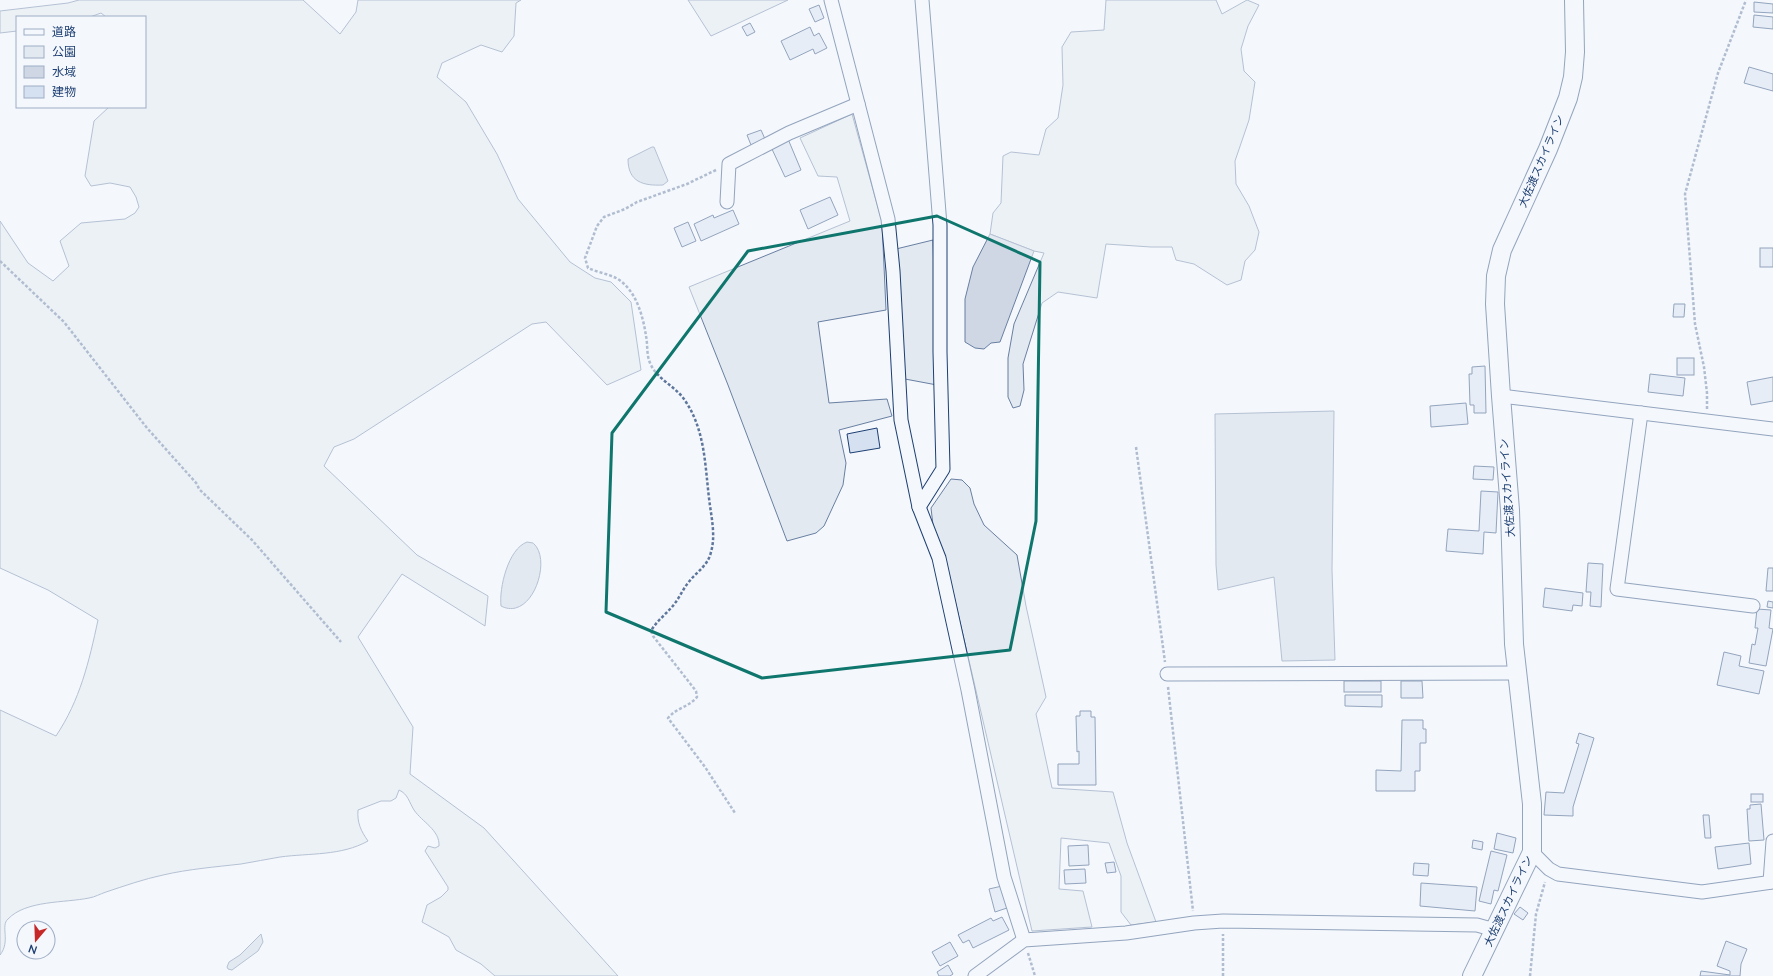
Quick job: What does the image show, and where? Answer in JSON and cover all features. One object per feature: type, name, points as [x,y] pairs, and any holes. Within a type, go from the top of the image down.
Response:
[{"type":"street","points":[[831,0],[888,219],[893,271],[901,420],[919,507],[939,558],[968,690],[1004,877],[1024,940]]},
{"type":"street","points":[[919,507],[943,469],[940,352],[940,225],[922,0]]},
{"type":"street","name":"大佐渡スカイライン","points":[[1472,976],[1532,852],[1532,804],[1516,673],[1510,510],[1495,304],[1496,276],[1502,250],[1548,149],[1568,98],[1573,77],[1575,52],[1574,0]]},
{"type":"street","points":[[727,202],[729,164],[789,134],[858,104]]},
{"type":"street","points":[[1501,396],[1773,429]]},
{"type":"street","points":[[1641,413],[1617,589],[1753,606]]},
{"type":"street","points":[[1167,674],[1516,673]]},
{"type":"street","points":[[1532,852],[1549,869],[1558,874],[1702,892],[1772,882],[1773,841]]},
{"type":"street","points":[[975,976],[1024,940],[1126,933],[1194,923],[1223,921],[1477,925],[1495,930]]},
{"type":"path","points":[[1706,421],[1707,394],[1704,367],[1694,324],[1685,194],[1718,73],[1746,0]]},
{"type":"path","points":[[729,164],[687,184],[637,202],[625,209],[604,217],[597,226],[585,258],[588,268],[616,278],[624,283],[631,292],[637,304],[645,330],[650,364],[655,372],[673,386],[686,400],[693,412],[700,432],[705,456],[706,480],[713,533],[712,552],[707,564],[687,583],[675,604],[654,626],[652,631],[653,636],[696,691],[697,697],[693,702],[670,714],[668,718],[705,767],[735,813]]},
{"type":"path","points":[[0,261],[64,322],[147,428],[197,484],[199,489],[252,540],[341,642]]},
{"type":"path","points":[[1530,976],[1536,914],[1549,869]]},
{"type":"path","points":[[1223,921],[1223,976]]},
{"type":"path","points":[[1024,940],[1035,976]]},
{"type":"highlighted area","points":[[937,216],[1040,262],[1036,521],[1010,650],[762,678],[606,612],[612,433],[748,251]]},
{"type":"green space","points":[[79,0],[303,0],[340,34],[356,12],[358,0],[521,0],[516,3],[514,36],[502,52],[481,45],[442,63],[437,77],[466,102],[497,154],[518,199],[570,262],[595,278],[611,282],[631,302],[641,370],[607,385],[546,322],[532,324],[354,439],[334,447],[324,466],[417,555],[488,596],[485,626],[402,574],[358,637],[413,727],[410,774],[484,828],[618,976],[495,976],[481,964],[456,950],[449,937],[422,922],[427,905],[441,897],[448,890],[448,887],[425,851],[428,846],[435,848],[439,846],[437,835],[417,814],[406,796],[399,790],[396,798],[391,801],[381,801],[358,810],[360,827],[368,841],[358,846],[336,852],[280,857],[173,873],[141,881],[91,898],[46,903],[25,908],[16,913],[6,922],[5,944],[0,955],[0,710],[56,736],[71,709],[83,680],[98,620],[48,590],[0,568],[0,221],[28,263],[53,281],[69,266],[60,241],[81,223],[125,219],[135,213],[139,207],[136,197],[130,187],[110,183],[91,186],[85,176],[94,121],[108,108],[146,108],[146,16],[105,16],[101,13],[93,16],[16,16],[16,31],[0,33],[0,11],[68,3]]},
{"type":"green space","points":[[688,0],[788,0],[711,36]]},
{"type":"green space","points":[[1106,0],[1216,0],[1222,14],[1247,0],[1259,5],[1248,26],[1241,49],[1244,71],[1255,82],[1249,120],[1235,161],[1236,184],[1249,206],[1259,232],[1255,250],[1245,261],[1241,280],[1227,285],[1194,264],[1176,260],[1172,247],[1106,244],[1097,298],[1058,292],[1042,303],[1023,364],[1024,390],[1020,406],[1013,408],[1008,397],[1008,358],[1014,324],[1044,253],[1034,251],[990,234],[993,213],[1001,203],[1003,156],[1011,152],[1039,155],[1046,129],[1058,118],[1063,85],[1062,47],[1071,32],[1104,30]]},
{"type":"green space","points":[[852,114],[882,222],[886,310],[818,322],[829,403],[887,399],[892,416],[839,430],[846,463],[843,485],[824,526],[816,533],[787,541],[689,287],[850,221],[837,177],[818,176],[800,138]]},
{"type":"green space","points":[[933,240],[937,385],[905,379],[896,249]]},
{"type":"green space","points":[[951,479],[962,480],[970,488],[974,504],[984,525],[1017,555],[1026,606],[1046,697],[1036,714],[1052,788],[1113,792],[1127,843],[1156,922],[1131,925],[1121,912],[1121,876],[1109,843],[1061,838],[1059,889],[1083,891],[1092,927],[1032,931],[953,592],[933,525],[931,508]]},
{"type":"water","points":[[654,147],[668,181],[663,185],[649,185],[638,181],[634,178],[629,167],[628,159]]},
{"type":"water","points":[[990,234],[1034,251],[1000,342],[991,343],[984,349],[975,348],[965,342],[965,299],[973,267]]},
{"type":"water","points":[[1334,411],[1332,570],[1335,660],[1282,661],[1274,577],[1218,590],[1216,565],[1215,414]]},
{"type":"water","points":[[527,542],[533,543],[539,551],[541,562],[540,574],[536,586],[530,597],[522,605],[512,609],[501,606],[503,580],[506,570],[515,552],[520,546]]},
{"type":"water","points":[[261,934],[263,942],[258,951],[232,970],[228,969],[227,967],[229,962],[240,955]]},
{"type":"building","points":[[1754,2],[1773,4],[1773,13],[1754,12]]},
{"type":"building","points":[[819,5],[824,18],[815,22],[809,9]]},
{"type":"building","points":[[1754,15],[1773,17],[1773,29],[1753,27]]},
{"type":"building","points":[[750,23],[755,32],[747,36],[742,27]]},
{"type":"building","points":[[810,27],[814,36],[819,33],[827,48],[815,54],[813,49],[790,60],[781,41]]},
{"type":"building","points":[[1749,67],[1773,74],[1773,91],[1744,83]]},
{"type":"building","points":[[761,130],[765,139],[751,145],[747,135]]},
{"type":"building","points":[[788,139],[801,170],[785,177],[771,147]]},
{"type":"building","points":[[830,197],[838,215],[808,229],[800,210]]},
{"type":"building","points":[[733,210],[739,224],[701,241],[694,224],[713,215],[714,218]]},
{"type":"building","points":[[688,222],[696,241],[682,247],[674,228]]},
{"type":"building","points":[[1760,248],[1773,248],[1773,267],[1760,267]]},
{"type":"building","points":[[1674,304],[1685,304],[1684,317],[1673,317]]},
{"type":"building","points":[[1677,358],[1694,358],[1694,375],[1677,375]]},
{"type":"building","points":[[1485,366],[1486,413],[1474,413],[1474,405],[1470,405],[1469,374],[1472,374],[1472,367]]},
{"type":"building","points":[[1650,374],[1685,378],[1683,396],[1648,392]]},
{"type":"building","points":[[1773,377],[1773,401],[1751,405],[1747,382]]},
{"type":"building","points":[[1466,403],[1468,424],[1431,427],[1430,406]]},
{"type":"building","points":[[877,428],[880,448],[850,453],[847,434]]},
{"type":"building","points":[[1474,466],[1494,467],[1493,480],[1473,479]]},
{"type":"building","points":[[1481,491],[1498,492],[1496,533],[1484,532],[1483,554],[1446,551],[1448,529],[1479,531]]},
{"type":"building","points":[[1588,563],[1603,564],[1601,607],[1590,606],[1591,592],[1586,592]]},
{"type":"building","points":[[1768,568],[1773,568],[1773,591],[1766,591]]},
{"type":"building","points":[[1545,588],[1583,593],[1582,606],[1573,605],[1572,611],[1543,607]]},
{"type":"building","points":[[1768,601],[1773,602],[1773,608],[1767,607]]},
{"type":"building","points":[[1757,609],[1771,610],[1769,628],[1773,629],[1766,666],[1749,663],[1752,644],[1755,645],[1758,628],[1755,628]]},
{"type":"building","points":[[1724,652],[1741,656],[1739,666],[1764,671],[1759,694],[1717,685]]},
{"type":"building","points":[[1344,681],[1381,681],[1381,692],[1344,692]]},
{"type":"building","points":[[1401,681],[1422,681],[1423,698],[1401,698]]},
{"type":"building","points":[[1345,695],[1382,695],[1382,707],[1345,706]]},
{"type":"building","points":[[1080,711],[1091,711],[1091,717],[1095,717],[1096,785],[1058,785],[1058,764],[1079,764],[1079,751],[1077,752],[1076,716],[1080,716]]},
{"type":"building","points":[[1402,720],[1423,720],[1423,729],[1426,729],[1426,743],[1420,743],[1420,771],[1415,771],[1415,791],[1376,791],[1376,770],[1401,771]]},
{"type":"building","points":[[1579,733],[1594,738],[1573,807],[1573,816],[1544,815],[1546,792],[1564,793],[1579,744],[1576,743]]},
{"type":"building","points":[[1751,794],[1763,794],[1763,802],[1751,802]]},
{"type":"building","points":[[1761,804],[1764,840],[1749,841],[1747,809],[1750,809],[1750,805]]},
{"type":"building","points":[[1703,815],[1709,815],[1711,838],[1705,838]]},
{"type":"building","points":[[1497,833],[1516,838],[1513,853],[1494,849]]},
{"type":"building","points":[[1473,840],[1483,842],[1482,850],[1472,848]]},
{"type":"building","points":[[1749,843],[1751,864],[1718,869],[1715,847]]},
{"type":"building","points":[[1088,845],[1089,865],[1069,866],[1068,846]]},
{"type":"building","points":[[1491,851],[1507,855],[1498,891],[1494,890],[1491,904],[1479,901]]},
{"type":"building","points":[[1114,862],[1116,872],[1107,873],[1105,863]]},
{"type":"building","points":[[1414,863],[1429,864],[1428,876],[1413,875]]},
{"type":"building","points":[[1085,869],[1086,883],[1065,884],[1064,870]]},
{"type":"building","points":[[1421,883],[1477,887],[1475,911],[1420,906]]},
{"type":"building","points":[[1002,886],[1007,908],[995,912],[989,889]]},
{"type":"building","points":[[1520,907],[1528,913],[1523,920],[1514,914]]},
{"type":"building","points":[[1002,917],[1009,930],[973,948],[969,940],[963,943],[958,935],[991,918],[993,921]]},
{"type":"building","points":[[1726,941],[1747,949],[1741,964],[1740,976],[1700,976],[1701,971],[1730,975],[1730,971],[1717,966]]},
{"type":"building","points":[[950,942],[958,956],[940,966],[932,952]]},
{"type":"building","points":[[948,965],[953,974],[950,976],[939,976],[937,972]]}]
